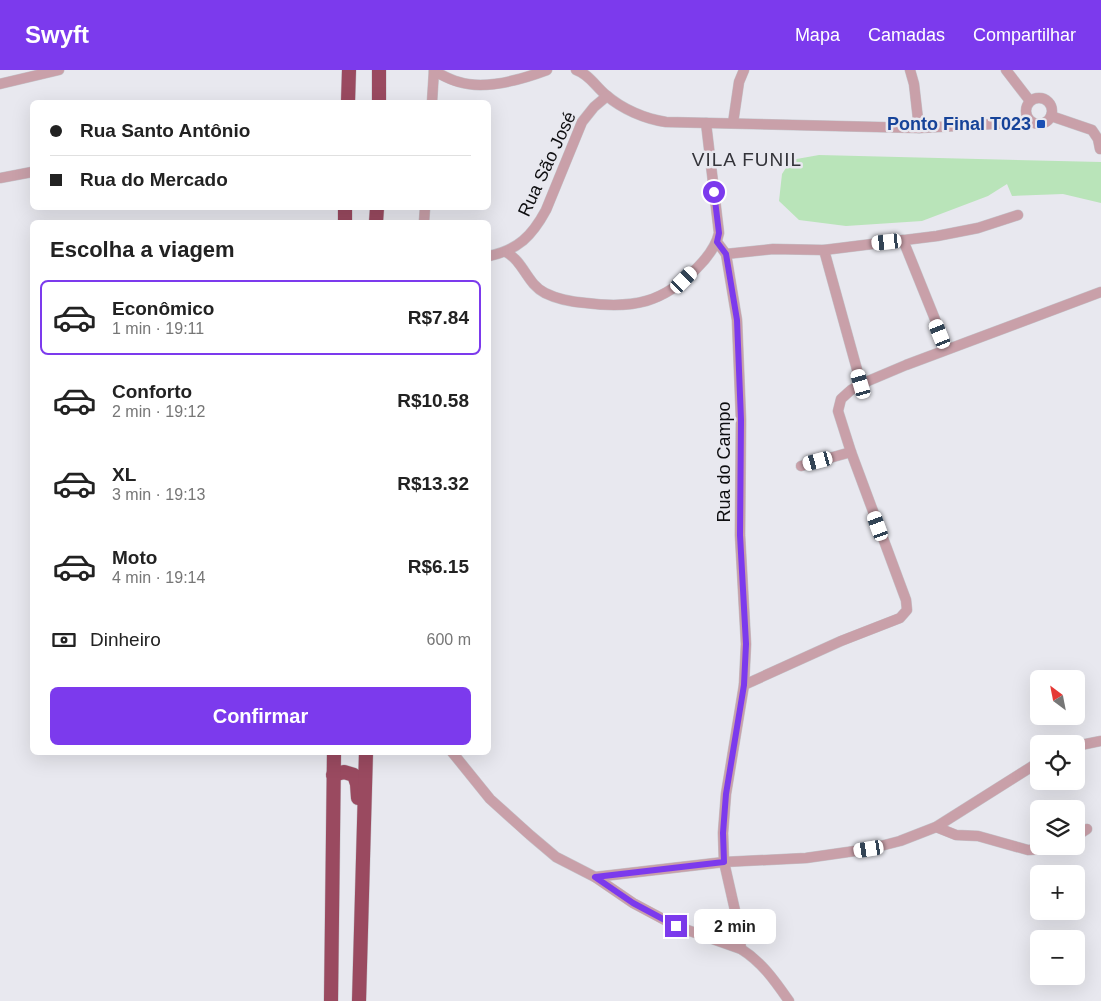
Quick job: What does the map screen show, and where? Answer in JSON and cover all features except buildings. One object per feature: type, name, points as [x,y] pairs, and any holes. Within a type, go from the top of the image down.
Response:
[{"type":"highway","points":[[348,100],[349,70]]},
{"type":"highway","points":[[379,70],[379,100]]},
{"type":"highway","points":[[331,1001],[334,755]]},
{"type":"highway","points":[[359,1001],[366,755]]},
{"type":"highway","points":[[333,775],[344,772],[354,775],[358,790],[353,922],[359,1001]]},
{"type":"street","points":[[0,84],[59,70]]},
{"type":"street","points":[[432,100],[434,71],[466,84],[508,82],[548,70]]},
{"type":"street","points":[[576,70],[589,77],[607,96],[632,111],[656,121],[919,128],[1030,122],[1044,124],[1052,116],[1052,109],[1046,100],[1036,98],[1015,119],[1004,123]]},
{"type":"street","points":[[733,122],[739,82],[744,70]]},
{"type":"street","points":[[910,70],[914,84],[919,128]]},
{"type":"street","points":[[1006,70],[1028,104],[1026,115],[1030,122]]},
{"type":"street","name":"Rua São José","points":[[491,256],[506,252],[520,243],[540,222],[582,122],[594,107],[607,96]]},
{"type":"street","points":[[1052,116],[1097,130],[1100,149]]},
{"type":"street","points":[[506,252],[516,259],[536,287],[546,293],[572,302],[620,306],[637,304],[653,299],[676,286],[699,266],[717,242],[719,233],[706,123]]},
{"type":"street","points":[[0,178],[30,172]]},
{"type":"street","points":[[726,254],[773,249],[824,250],[956,233],[1018,215]]},
{"type":"street","points":[[903,240],[947,349]]},
{"type":"street","name":"Rua do Campo","points":[[717,242],[726,254],[737,320],[741,420],[740,535],[746,644],[744,685],[726,794],[723,833],[724,862],[739,928],[741,949]]},
{"type":"street","points":[[824,250],[861,384]]},
{"type":"street","points":[[744,685],[842,641],[900,618],[907,610],[906,600],[851,452],[838,411],[838,404],[845,394],[861,384],[947,349],[1101,292]]},
{"type":"street","points":[[802,466],[851,452]]},
{"type":"street","points":[[1085,744],[1101,741]]},
{"type":"street","points":[[454,755],[490,799],[556,857],[595,877],[633,903],[676,926],[741,949],[769,973],[789,1001]]},
{"type":"street","points":[[595,877],[724,862],[806,858],[869,849],[900,841],[936,827],[1030,768]]},
{"type":"street","points":[[936,827],[956,835],[978,836],[1030,850]]},
{"type":"green space","points":[[819,155],[1101,162],[1101,203],[1063,194],[1012,196],[1007,184],[988,196],[922,221],[846,226],[799,220],[779,201],[782,174],[791,160]]},
{"type":"place","name":"Ponto Final T023","points":[[1041,124]]},
{"type":"district","name":"VILA FUNIL","points":[[747,159]]},
{"type":"route","points":[[676,926],[633,903],[595,877],[724,862],[723,833],[726,794],[744,685],[746,644],[740,535],[741,420],[737,320],[726,254],[717,242],[719,233],[714,192]]}]
